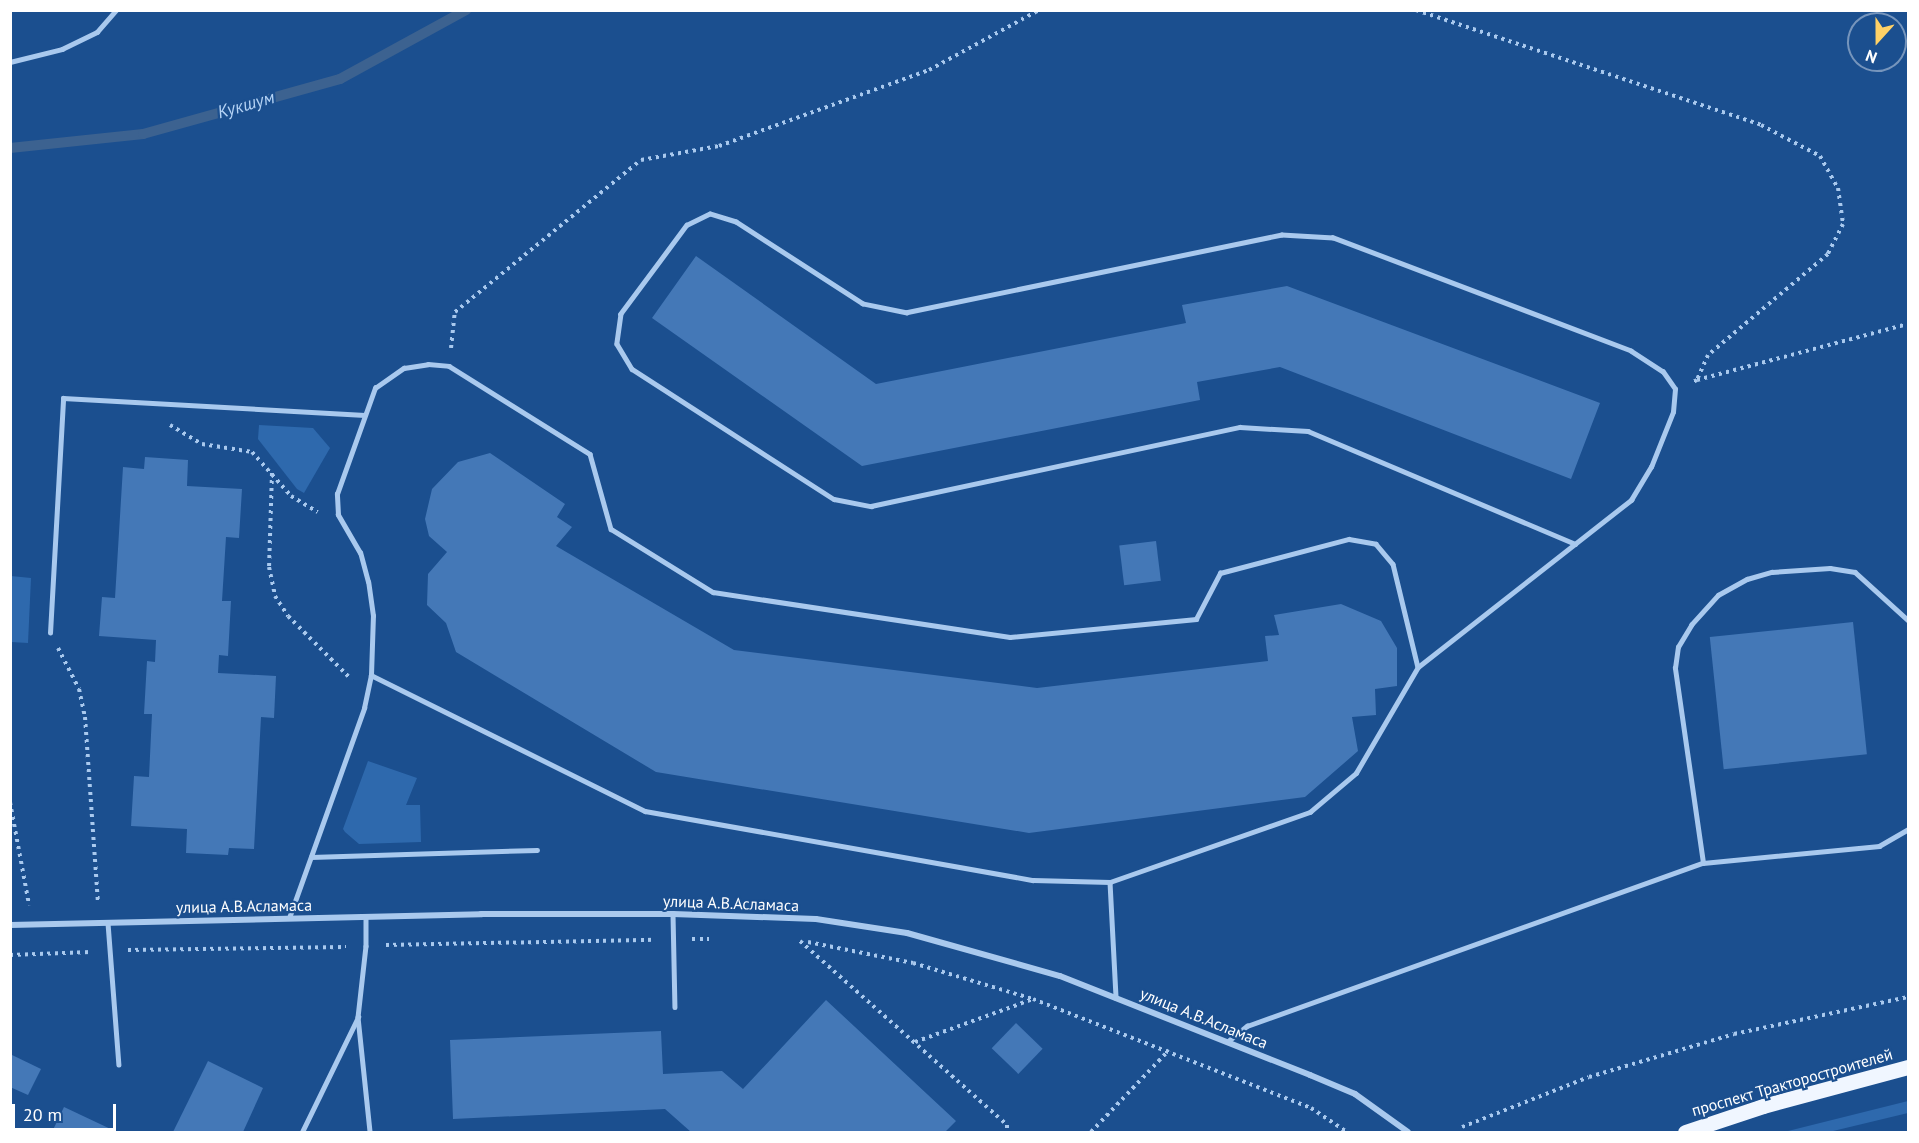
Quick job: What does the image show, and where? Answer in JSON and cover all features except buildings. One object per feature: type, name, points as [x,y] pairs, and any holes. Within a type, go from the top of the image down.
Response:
[{"type":"main road","name":"проспект Тракторостроителей","points":[[1685,1132],[1763,1106],[1908,1067]]},
{"type":"street","name":"улица А.В.Асламаса","points":[[10,925],[289,918],[673,914],[816,920],[907,933],[985,952],[1116,998],[1227,1042],[1355,1094],[1408,1132]]},
{"type":"lane","points":[[10,62],[62,49],[97,32],[116,10]]},
{"type":"lane","points":[[371,675],[645,812],[1033,880],[1110,882],[1310,812],[1356,773],[1418,667],[1575,544],[1631,500],[1651,467],[1673,412],[1675,389],[1663,372],[1631,351],[1334,238],[1282,235],[907,313],[863,304],[736,222],[710,213],[687,225],[621,314],[617,344],[632,369],[834,499],[871,506],[1240,427],[1308,431],[1575,544]]},
{"type":"lane","points":[[289,918],[367,696],[371,675],[374,643],[368,582],[360,553],[339,515],[337,494],[375,388],[404,368],[428,364],[449,366],[590,454],[612,529],[713,592],[1010,637],[1196,619],[1220,573],[1349,539],[1376,543],[1393,564],[1418,667]]},
{"type":"lane","points":[[50,633],[63,398],[365,415]]},
{"type":"lane","points":[[1703,863],[1675,668],[1678,647],[1691,625],[1718,595],[1747,579],[1772,572],[1830,568],[1855,572],[1908,620]]},
{"type":"lane","points":[[1227,1042],[1246,1026],[1703,863],[1879,846],[1908,829]]},
{"type":"lane","points":[[311,857],[537,850]]},
{"type":"lane","points":[[1110,882],[1116,998]]},
{"type":"lane","points":[[673,914],[675,1007]]},
{"type":"lane","points":[[366,917],[366,946],[358,1017],[370,1132]]},
{"type":"lane","points":[[108,923],[119,1065]]},
{"type":"lane","points":[[302,1132],[358,1017]]},
{"type":"path","points":[[449,366],[455,312],[641,160],[719,146],[928,70],[1039,10]]},
{"type":"path","points":[[1416,10],[1761,124],[1820,156],[1838,188],[1843,224],[1828,254],[1708,355],[1698,380]]},
{"type":"path","points":[[1675,389],[1698,380],[1908,324]]},
{"type":"path","points":[[132,403],[202,444],[252,452],[295,499],[345,528]]},
{"type":"path","points":[[272,473],[269,567],[275,596],[288,616],[367,696]]},
{"type":"path","points":[[50,633],[83,702],[99,923]]},
{"type":"path","points":[[10,802],[33,925]]},
{"type":"path","points":[[10,955],[720,939]]},
{"type":"path","points":[[794,940],[913,963],[1033,999],[1169,1050],[1311,1108],[1347,1132]]},
{"type":"path","points":[[803,941],[1007,1125],[1007,1132]]},
{"type":"path","points":[[1462,1127],[1589,1077],[1734,1034],[1908,997]]},
{"type":"path","points":[[915,1042],[1033,999]]},
{"type":"path","points":[[1091,1132],[1169,1050]]},
{"type":"shaded area","points":[[259,425],[313,428],[330,448],[304,493],[297,489],[258,439]]},
{"type":"shaded area","points":[[11,576],[31,578],[28,643],[11,642]]},
{"type":"shaded area","points":[[368,761],[417,778],[406,805],[420,805],[421,842],[359,844],[343,829]]},
{"type":"shaded area","points":[[1908,1101],[1908,1113],[1829,1132],[1784,1132]]},
{"type":"waterway","name":"Кукшум","points":[[10,148],[143,134],[340,79],[466,10]]}]
